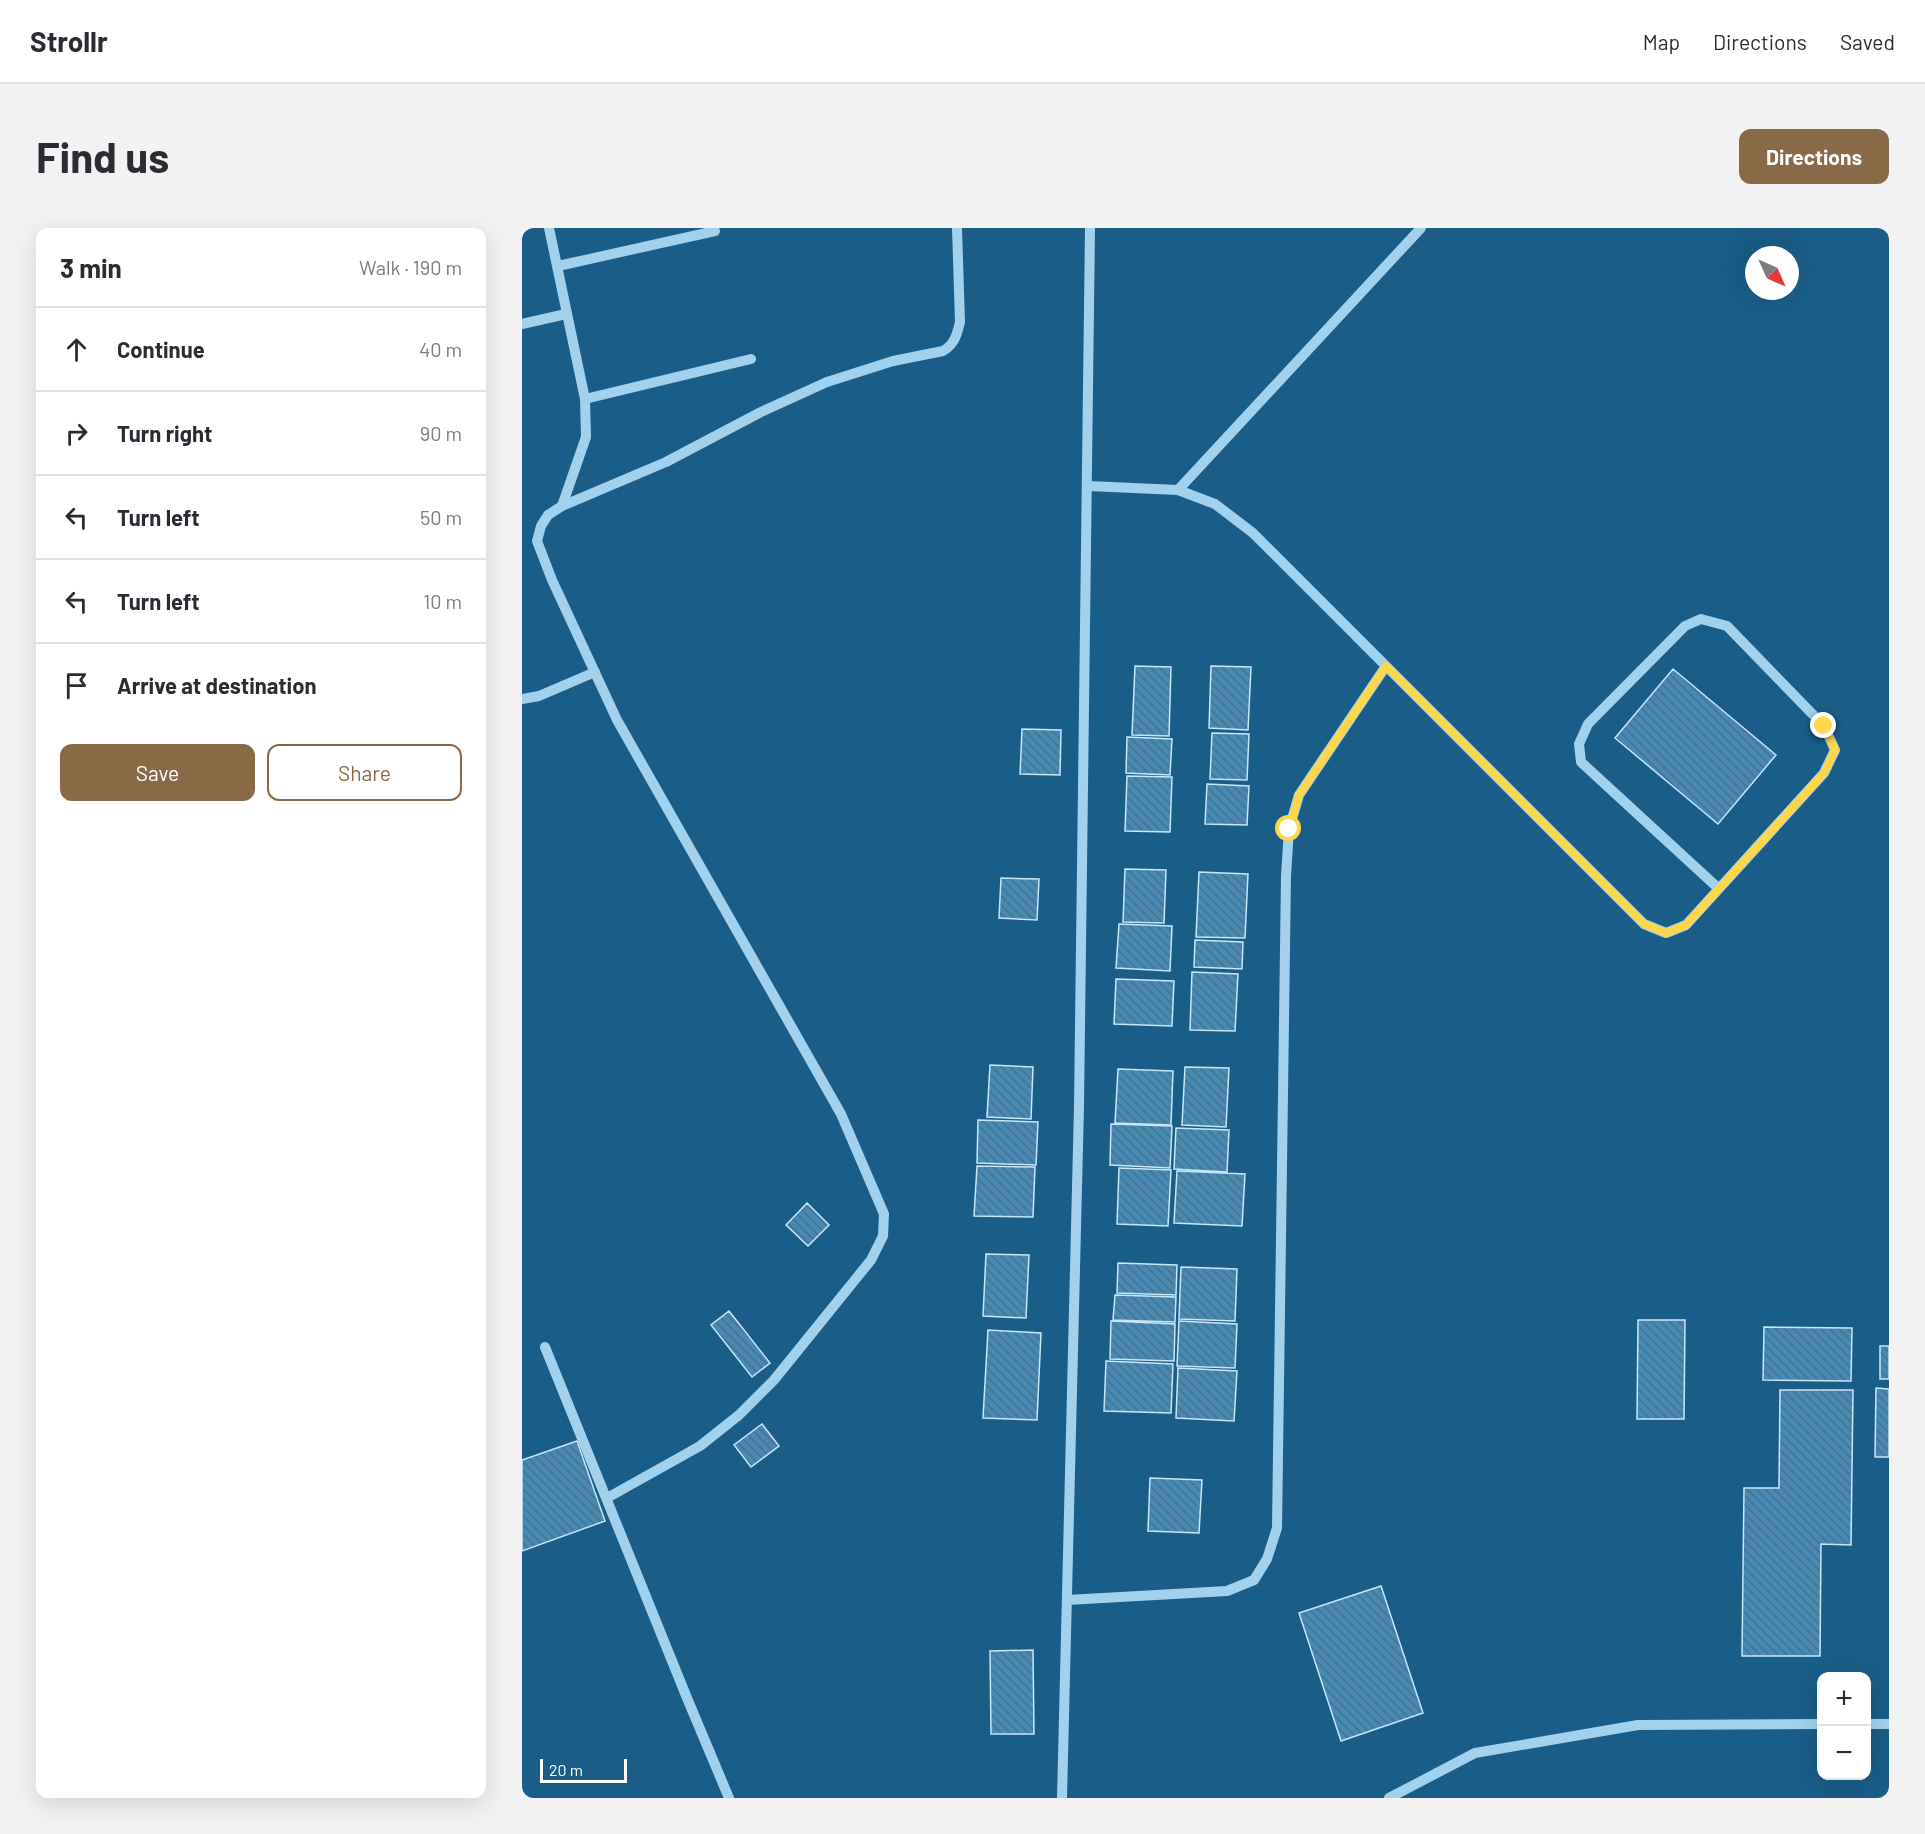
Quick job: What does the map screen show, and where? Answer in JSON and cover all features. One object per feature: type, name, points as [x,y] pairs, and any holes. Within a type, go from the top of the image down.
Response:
[{"type":"street","points":[[549,228],[585,399],[586,436],[562,506]]},
{"type":"street","points":[[607,1498],[700,1446],[739,1415],[774,1380],[871,1260],[883,1236],[884,1214],[841,1114],[617,720],[552,580],[537,541],[541,526],[548,515],[562,506],[666,462],[761,412],[827,382],[893,361],[943,351],[950,347],[957,335],[960,321],[957,228]]},
{"type":"street","points":[[1062,1798],[1079,1094],[1090,228]]},
{"type":"street","points":[[1178,490],[1420,228]]},
{"type":"street","points":[[558,266],[715,231]]},
{"type":"street","points":[[522,324],[566,314]]},
{"type":"street","points":[[585,399],[751,359]]},
{"type":"street","points":[[1088,486],[1178,490],[1215,504],[1253,533],[1644,924],[1666,933],[1686,925],[1824,773],[1835,750],[1824,726],[1727,626],[1701,619],[1686,626],[1588,724],[1578,744],[1581,762],[1718,888]]},
{"type":"street","points":[[1066,1600],[1227,1591],[1254,1580],[1267,1559],[1277,1528],[1286,876],[1289,829],[1299,795],[1386,666]]},
{"type":"street","points":[[522,699],[539,696],[595,672]]},
{"type":"street","points":[[545,1347],[729,1798]]},
{"type":"street","points":[[1389,1798],[1474,1753],[1638,1725],[1817,1724]]},
{"type":"street","points":[[1871,1724],[1889,1724]]},
{"type":"building","points":[[1135,666],[1171,667],[1169,736],[1132,735]]},
{"type":"building","points":[[1211,666],[1251,667],[1248,730],[1209,728]]},
{"type":"building","points":[[1673,669],[1776,755],[1718,824],[1615,738]]},
{"type":"building","points":[[1022,729],[1061,730],[1060,775],[1020,774]]},
{"type":"building","points":[[1212,733],[1249,734],[1247,780],[1210,779]]},
{"type":"building","points":[[1127,737],[1172,739],[1170,775],[1126,773]]},
{"type":"building","points":[[1127,776],[1172,777],[1170,832],[1125,831]]},
{"type":"building","points":[[1207,784],[1249,786],[1247,825],[1205,824]]},
{"type":"building","points":[[1125,869],[1166,870],[1164,923],[1123,922]]},
{"type":"building","points":[[1199,872],[1248,874],[1245,938],[1196,937]]},
{"type":"building","points":[[1001,878],[1039,879],[1037,920],[999,918]]},
{"type":"building","points":[[1119,924],[1172,926],[1170,971],[1116,968]]},
{"type":"building","points":[[1195,940],[1243,942],[1242,969],[1194,967]]},
{"type":"building","points":[[1192,972],[1238,974],[1235,1031],[1190,1030]]},
{"type":"building","points":[[1116,979],[1174,981],[1172,1026],[1114,1024]]},
{"type":"building","points":[[990,1065],[1033,1067],[1031,1119],[987,1117]]},
{"type":"building","points":[[1185,1067],[1229,1068],[1226,1127],[1182,1125]]},
{"type":"building","points":[[1118,1069],[1173,1071],[1171,1125],[1115,1123]]},
{"type":"building","points":[[978,1120],[1038,1122],[1036,1165],[977,1163]]},
{"type":"building","points":[[1111,1124],[1172,1126],[1170,1168],[1110,1165]]},
{"type":"building","points":[[1176,1128],[1229,1130],[1227,1172],[1174,1169]]},
{"type":"building","points":[[977,1166],[1035,1167],[1033,1217],[974,1216]]},
{"type":"building","points":[[1119,1168],[1171,1170],[1168,1226],[1117,1224]]},
{"type":"building","points":[[1177,1171],[1245,1174],[1242,1226],[1174,1223]]},
{"type":"building","points":[[807,1203],[829,1225],[808,1246],[786,1225]]},
{"type":"building","points":[[986,1254],[1029,1255],[1026,1318],[983,1316]]},
{"type":"building","points":[[1118,1263],[1177,1265],[1176,1295],[1117,1293]]},
{"type":"building","points":[[1181,1267],[1237,1269],[1235,1321],[1179,1319]]},
{"type":"building","points":[[1115,1295],[1176,1297],[1175,1322],[1113,1320]]},
{"type":"building","points":[[729,1311],[770,1363],[752,1377],[711,1325]]},
{"type":"building","points":[[1638,1320],[1685,1320],[1684,1419],[1637,1419]]},
{"type":"building","points":[[1111,1321],[1175,1324],[1174,1361],[1110,1359]]},
{"type":"building","points":[[1179,1321],[1237,1324],[1235,1368],[1177,1366]]},
{"type":"building","points":[[1764,1327],[1852,1328],[1851,1381],[1763,1380]]},
{"type":"building","points":[[988,1330],[1041,1333],[1037,1420],[983,1418]]},
{"type":"building","points":[[1880,1346],[1889,1346],[1889,1379],[1880,1379]]},
{"type":"building","points":[[1106,1361],[1173,1364],[1171,1413],[1104,1411]]},
{"type":"building","points":[[1178,1368],[1237,1371],[1234,1421],[1176,1418]]},
{"type":"building","points":[[1876,1388],[1889,1389],[1889,1457],[1875,1457]]},
{"type":"building","points":[[1780,1390],[1853,1390],[1851,1545],[1821,1544],[1820,1656],[1742,1656],[1744,1488],[1779,1488]]},
{"type":"building","points":[[762,1424],[779,1446],[751,1467],[734,1445]]},
{"type":"building","points":[[577,1441],[605,1521],[522,1551],[522,1460]]},
{"type":"building","points":[[1150,1478],[1202,1480],[1199,1533],[1148,1531]]},
{"type":"building","points":[[1381,1586],[1423,1713],[1341,1741],[1299,1613]]},
{"type":"building","points":[[1033,1650],[1034,1734],[991,1734],[990,1651]]},
{"type":"route","points":[[1289,829],[1299,795],[1386,666],[1644,924],[1666,933],[1686,925],[1824,773],[1835,750],[1824,726]]}]
